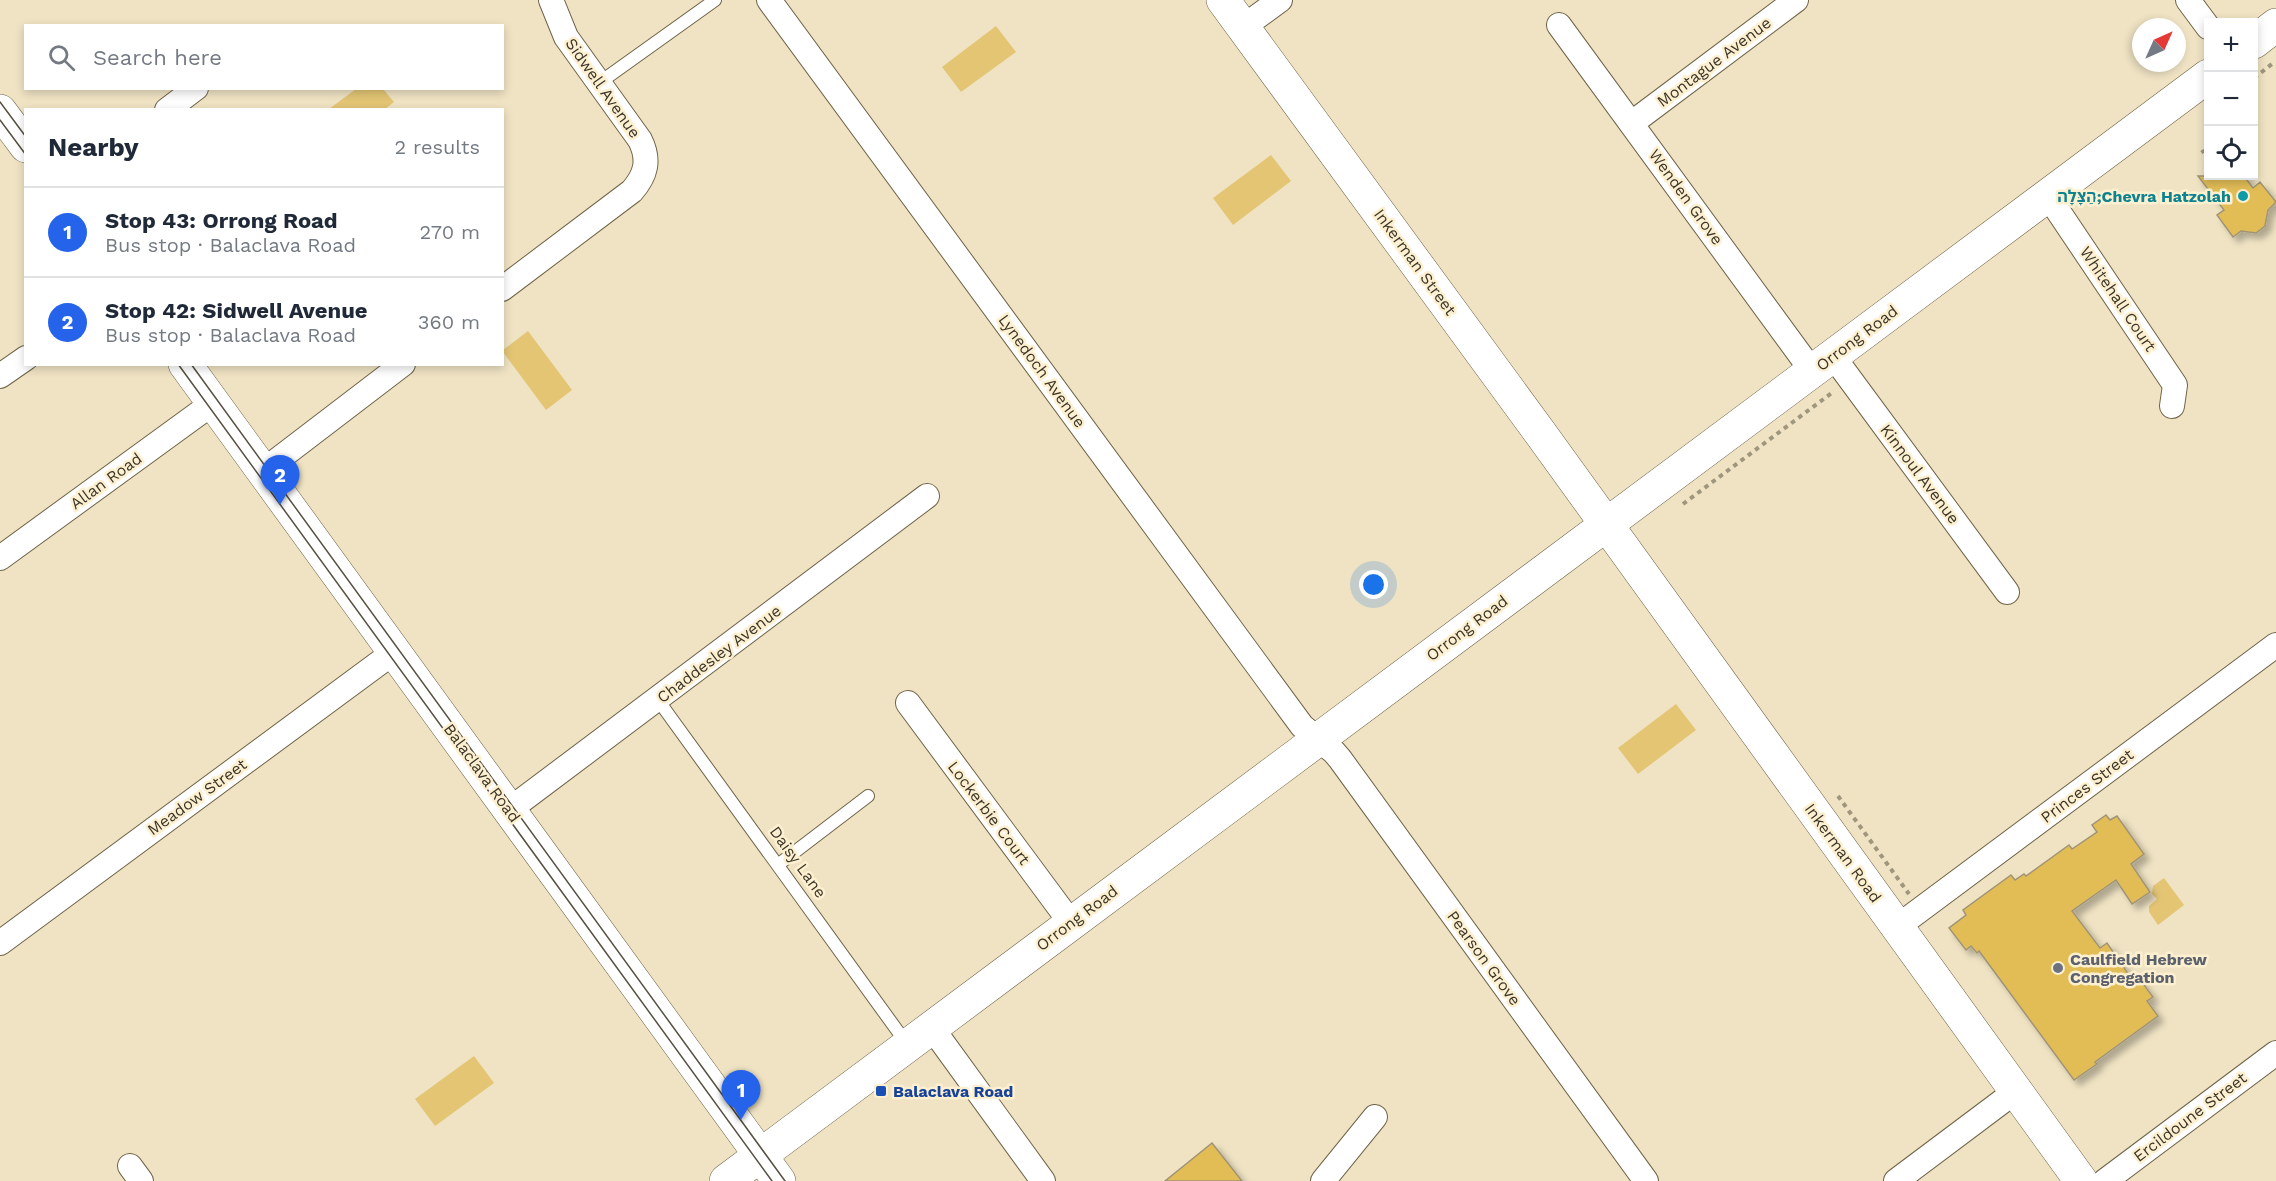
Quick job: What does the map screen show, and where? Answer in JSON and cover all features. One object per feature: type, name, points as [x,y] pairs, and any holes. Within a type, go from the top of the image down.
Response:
[{"type":"street","name":"Sidwell Avenue","points":[[504,287],[632,191],[644,174],[646,156],[640,140],[566,37],[551,0]]},
{"type":"street","name":"Lynedoch Avenue","points":[[769,0],[1302,726],[1318,739]]},
{"type":"street","name":"Inkerman Street","points":[[1223,0],[1606,524]]},
{"type":"street","points":[[1243,27],[1280,0]]},
{"type":"street","name":"Montague Avenue","points":[[1632,123],[1796,0]]},
{"type":"street","points":[[2188,0],[2204,22]]},
{"type":"street","name":"Wenden Grove","points":[[1559,25],[1632,123],[1822,363]]},
{"type":"street","points":[[2258,38],[2276,25]]},
{"type":"street","name":"Orrong Road","points":[[726,1181],[770,1168],[920,1037],[2204,79]]},
{"type":"street","points":[[170,108],[193,90]]},
{"type":"street","points":[[0,111],[24,143]]},
{"type":"street","name":"Whitehall Court","points":[[2048,196],[2175,385],[2172,406]]},
{"type":"street","points":[[0,376],[24,359]]},
{"type":"street","name":"Kinnoul Avenue","points":[[1822,363],[2007,592]]},
{"type":"street","name":"Balaclava Road","points":[[186,366],[770,1168]]},
{"type":"street","points":[[263,471],[400,366]]},
{"type":"street","name":"Allan Road","points":[[0,558],[213,403]]},
{"type":"street","name":"Chaddesley Avenue","points":[[509,810],[927,496]]},
{"type":"street","name":"Inkerman Road","points":[[1606,524],[2081,1181]]},
{"type":"street","name":"Princes Street","points":[[1897,927],[2276,645]]},
{"type":"street","name":"Meadow Street","points":[[0,943],[394,652]]},
{"type":"street","name":"Lockerbie Court","points":[[908,703],[1071,923]]},
{"type":"street","name":"Pearson Grove","points":[[1318,739],[1340,759],[1646,1181]]},
{"type":"street","points":[[920,1037],[1043,1181]]},
{"type":"street","name":"Ercildoune Street","points":[[2105,1181],[2276,1053]]},
{"type":"street","points":[[1896,1181],[2016,1091]]},
{"type":"street","points":[[1323,1181],[1375,1117]]},
{"type":"lane","points":[[599,83],[715,0]]},
{"type":"lane","name":"Daisy Lane","points":[[658,699],[779,864],[920,1037]]},
{"type":"lane","points":[[779,864],[868,796]]},
{"type":"path","points":[[2258,74],[2276,61]]},
{"type":"shaded area","points":[[996,26],[1016,52],[961,92],[942,67]]},
{"type":"shaded area","points":[[355,90],[384,90],[394,102],[386,108],[330,108]]},
{"type":"shaded area","points":[[1271,155],[1291,181],[1233,225],[1213,198]]},
{"type":"shaded area","points":[[528,331],[572,390],[546,410],[504,353],[504,349]]},
{"type":"shaded area","points":[[1676,704],[1696,730],[1638,774],[1618,748]]},
{"type":"shaded area","points":[[2164,878],[2184,905],[2158,925],[2149,912],[2149,906],[2157,899],[2152,894],[2153,886]]},
{"type":"shaded area","points":[[474,1056],[494,1083],[435,1126],[415,1099]]},
{"type":"building","name":"הַצָּלָה;Chevra Hatzolah","points":[[2198,176],[2204,176],[2204,180],[2247,180],[2253,188],[2260,182],[2276,202],[2268,210],[2265,226],[2256,233],[2241,231],[2233,237],[2217,215],[2224,210]]},
{"type":"building","name":"Caulfield Hebrew Congregation","points":[[2106,815],[2110,820],[2117,816],[2144,854],[2131,864],[2150,892],[2132,904],[2116,880],[2072,911],[2100,948],[2107,943],[2129,975],[2136,974],[2153,997],[2147,1001],[2158,1016],[2074,1080],[1979,951],[1977,953],[1971,946],[1966,950],[1949,928],[1966,915],[1963,910],[2011,875],[2015,880],[2024,874],[2026,876],[2069,845],[2072,849],[2097,832],[2092,825]]},
{"type":"building","points":[[1212,1143],[1242,1181],[1165,1181]]},
{"type":"tram line","points":[[0,102],[24,134]]},
{"type":"tram line","points":[[0,120],[24,152]]},
{"type":"tram line","points":[[179,366],[772,1181]]},
{"type":"tram line","points":[[192,366],[785,1181]]},
{"type":"place","name":"הַצָּלָה;Chevra Hatzolah","points":[[2243,196]]},
{"type":"place","name":"Stop 42: Sidwell Avenue","points":[[280,505]]},
{"type":"place","name":"Caulfield Hebrew Congregation","points":[[2058,968]]},
{"type":"place","name":"Balaclava Road","points":[[881,1091]]},
{"type":"place","name":"Stop 43: Orrong Road","points":[[741,1120]]}]
